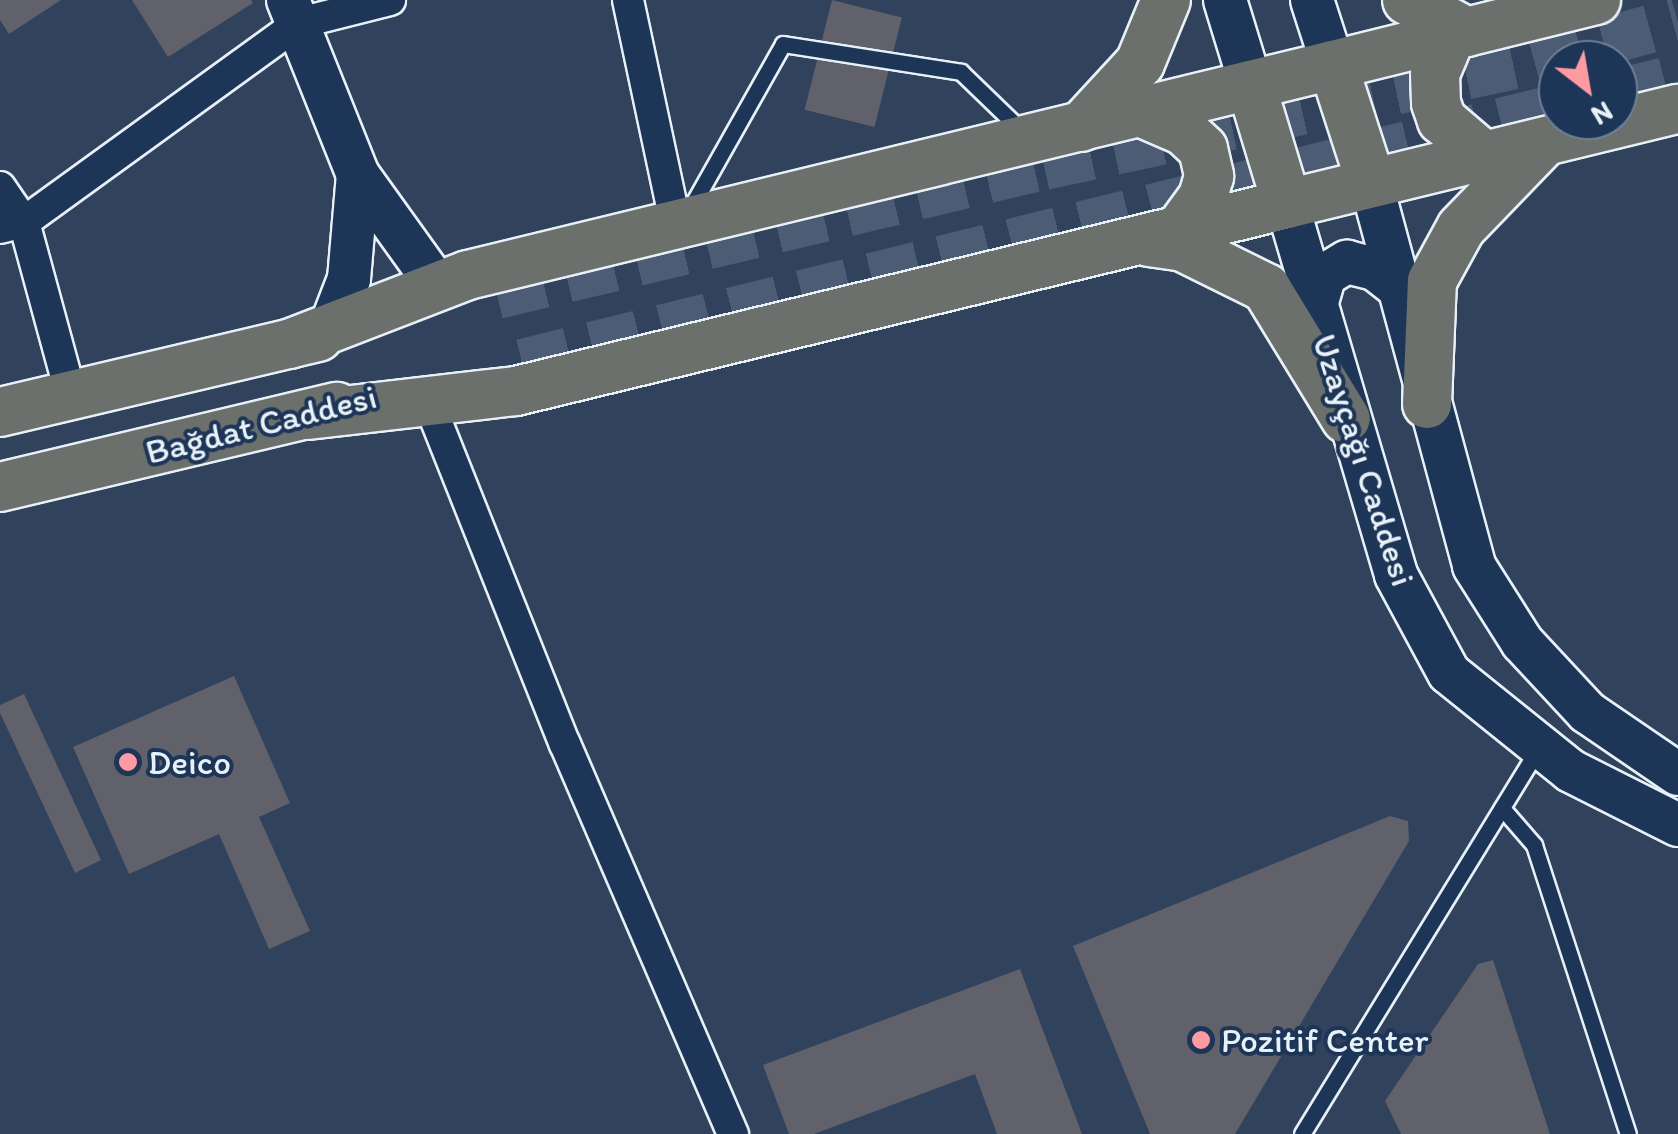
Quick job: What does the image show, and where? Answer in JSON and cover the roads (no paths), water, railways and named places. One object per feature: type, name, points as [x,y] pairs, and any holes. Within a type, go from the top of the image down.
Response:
[{"type":"main road","points":[[1081,127],[1140,63],[1166,0]]},
{"type":"main road","points":[[1225,0],[1287,204]]},
{"type":"main road","points":[[1312,0],[1371,183]]},
{"type":"main road","points":[[1407,0],[1459,34]]},
{"type":"main road","points":[[289,344],[332,323],[437,285],[1596,0]]},
{"type":"main road","points":[[294,12],[358,175],[437,285]]},
{"type":"main road","points":[[1459,34],[1435,74],[1436,103],[1442,120],[1484,156]]},
{"type":"main road","points":[[308,415],[516,391],[856,314],[1157,235],[1678,109]]},
{"type":"main road","points":[[1140,112],[1184,131],[1203,149],[1209,176],[1203,197],[1157,235]]},
{"type":"main road","points":[[1427,404],[1432,281],[1461,228],[1544,142]]},
{"type":"main road","points":[[332,323],[349,280],[358,175]]},
{"type":"main road","name":"Uzayçağı Caddesi","points":[[1371,183],[1427,404],[1474,566],[1522,642],[1588,712],[1678,774]]},
{"type":"main road","name":"Uzayçağı Caddesi","points":[[1287,204],[1346,419],[1396,574],[1449,672],[1572,772],[1678,825]]},
{"type":"main road","points":[[1157,235],[1266,288],[1346,419]]},
{"type":"main road","points":[[1315,310],[1325,276],[1347,262],[1375,270],[1397,286]]},
{"type":"main road","name":"Bağdat Caddesi","points":[[0,412],[497,295]]},
{"type":"main road","name":"Bağdat Caddesi","points":[[0,487],[522,363]]},
{"type":"street","points":[[12,225],[294,12],[390,0]]},
{"type":"street","points":[[628,0],[679,224]]},
{"type":"street","points":[[0,187],[70,396]]},
{"type":"street","points":[[429,402],[565,744],[734,1134]]},
{"type":"lane","points":[[679,224],[783,44],[961,72],[1030,139]]},
{"type":"lane","points":[[1302,1134],[1540,746]]},
{"type":"lane","points":[[1502,808],[1534,845],[1628,1134]]},
{"type":"tunnel","points":[[497,295],[1044,166],[1534,61],[1678,21]]},
{"type":"tunnel","points":[[1638,88],[1678,78]]},
{"type":"tunnel","points":[[522,363],[1538,113]]},
{"type":"place","name":"Deico","points":[[128,762]]},
{"type":"place","name":"Pozitif Center","points":[[1201,1040]]}]
